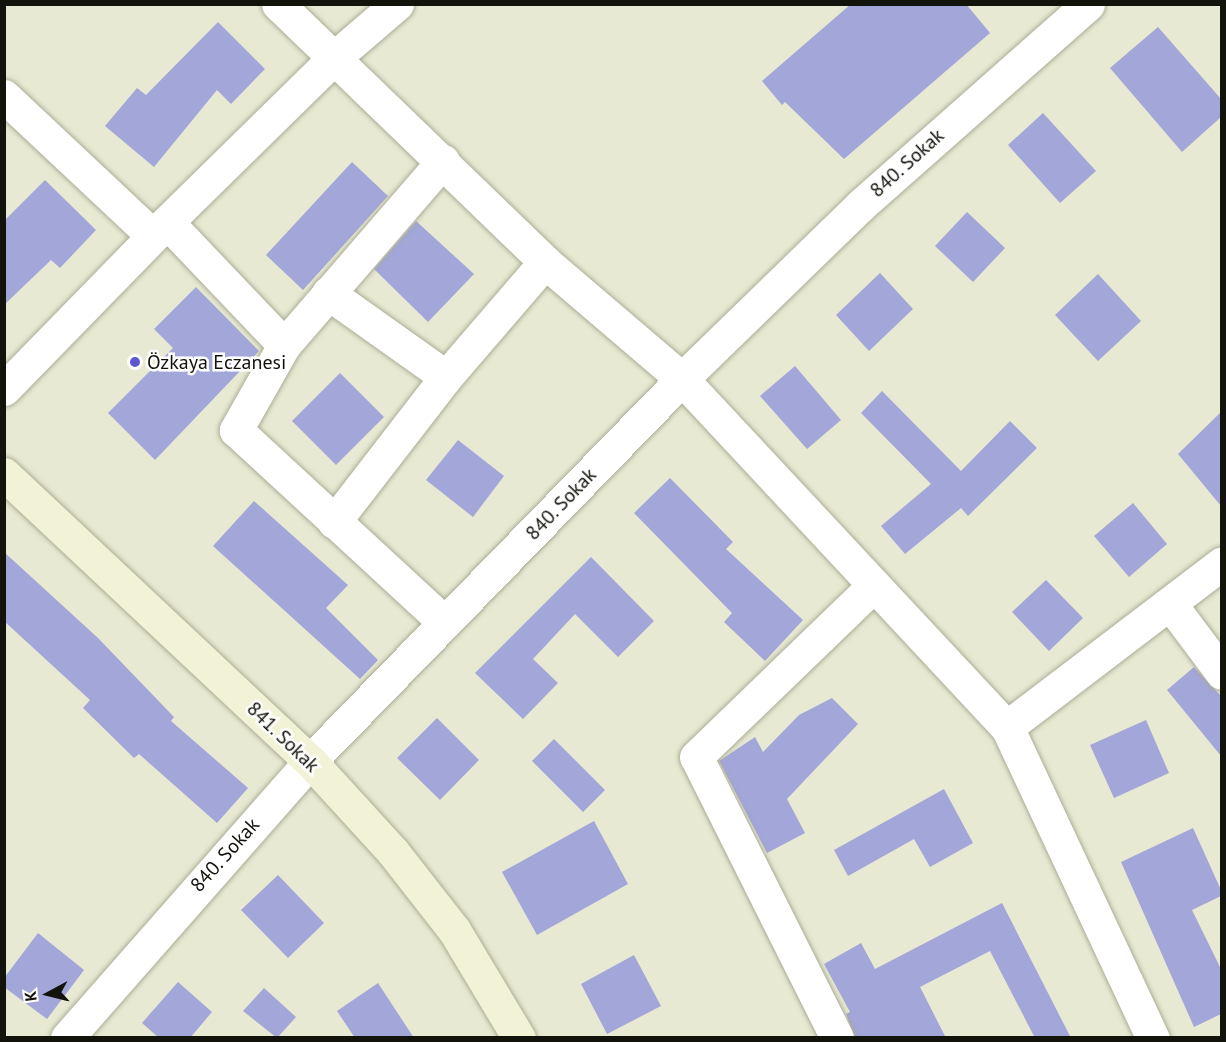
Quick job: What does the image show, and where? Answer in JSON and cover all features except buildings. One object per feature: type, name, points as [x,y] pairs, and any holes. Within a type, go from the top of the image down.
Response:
[{"type":"street","points":[[278,4],[545,262],[682,379],[1007,727],[1153,1038]]},
{"type":"street","points":[[4,389],[160,229],[334,58],[397,4]]},
{"type":"street","name":"840. Sokak","points":[[67,1038],[310,761],[682,379],[870,197],[1089,4]]},
{"type":"street","points":[[4,96],[160,229],[284,345]]},
{"type":"street","points":[[443,161],[284,345],[236,430],[445,623]]},
{"type":"street","points":[[334,522],[446,377],[545,262]]},
{"type":"street","points":[[328,293],[446,377]]},
{"type":"street","name":"841. Sokak","points":[[4,474],[310,761],[393,852],[454,930],[519,1038]]},
{"type":"street","points":[[1007,727],[1171,605],[1221,563]]},
{"type":"street","points":[[837,1038],[696,757],[873,586]]},
{"type":"street","points":[[1171,605],[1221,673]]},
{"type":"place","name":"Özkaya Eczanesi","points":[[135,362]]}]
